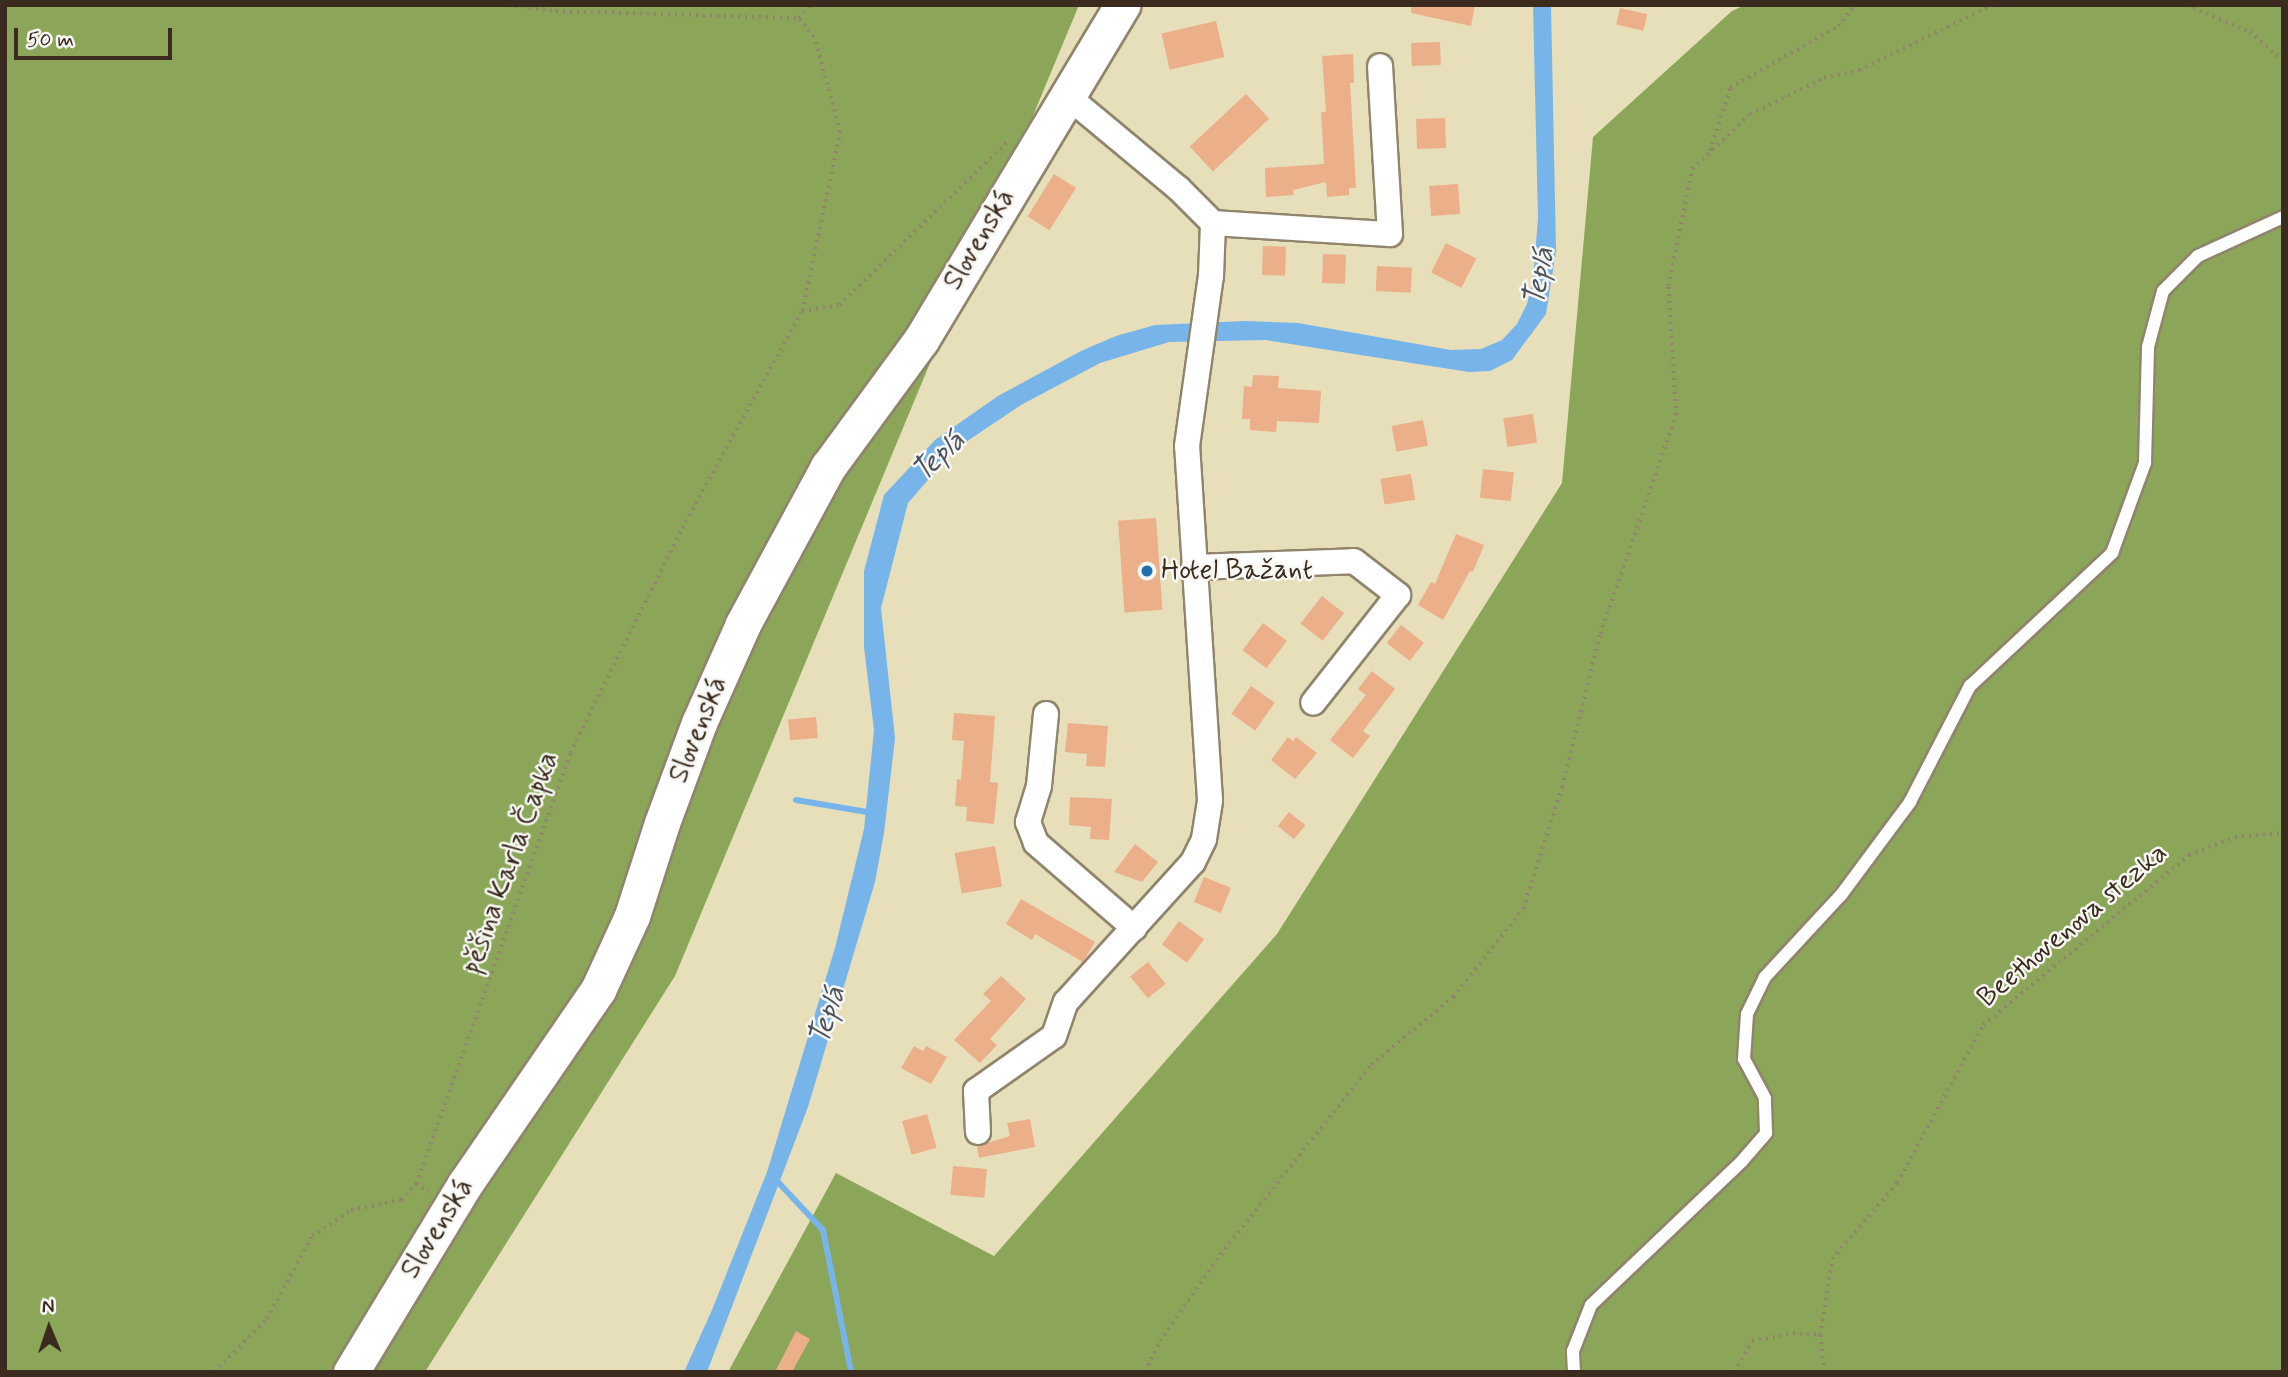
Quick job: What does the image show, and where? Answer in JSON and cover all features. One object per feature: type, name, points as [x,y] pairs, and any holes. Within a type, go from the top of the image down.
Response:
[{"type":"street","name":"Slovenská","points":[[351,1372],[465,1184],[598,990],[632,916],[676,785],[743,624],[828,467],[921,340],[1122,5]]},
{"type":"street","points":[[1067,96],[1178,188],[1213,223],[1390,234],[1380,66]]},
{"type":"street","points":[[978,1132],[976,1091],[1054,1035],[1066,1002],[1193,862],[1204,839],[1210,800],[1187,446],[1196,362],[1211,276],[1213,223]]},
{"type":"street","points":[[1194,567],[1354,561],[1398,595],[1313,703]]},
{"type":"street","points":[[1046,714],[1040,786],[1028,822],[1032,833],[1037,843],[1134,928]]},
{"type":"lane","points":[[1574,1372],[1573,1351],[1591,1305],[1742,1161],[1766,1133],[1765,1098],[1744,1059],[1747,1014],[1765,977],[1841,895],[1910,803],[1970,686],[2112,553],[2145,463],[2148,347],[2163,291],[2198,256],[2283,217]]},
{"type":"path","points":[[508,5],[556,11],[798,19],[810,5]]},
{"type":"path","points":[[1709,153],[1730,88],[1838,26],[1855,5]]},
{"type":"path","points":[[1145,1372],[1160,1341],[1216,1260],[1371,1065],[1453,997],[1523,909],[1562,786],[1600,634],[1676,415],[1668,286],[1692,169],[1750,114],[1824,78],[1859,70],[1992,5]]},
{"type":"path","points":[[2187,5],[2250,33],[2283,60]]},
{"type":"path","name":"pěšina Karla Čapka","points":[[214,1372],[267,1319],[312,1236],[351,1210],[401,1200],[416,1184],[570,753],[682,528],[802,311],[841,132],[814,37],[798,19]]},
{"type":"path","points":[[802,311],[839,305],[1010,138]]},
{"type":"path","name":"Beethovenova stezka","points":[[1824,1372],[1820,1335],[1832,1259],[1897,1183],[1983,1025],[2189,855],[2235,837],[2283,833]]},
{"type":"path","points":[[1734,1372],[1752,1340],[1793,1333],[1820,1335]]},
{"type":"green space","points":[[5,5],[1079,5],[675,976],[425,1372],[5,1372]]},
{"type":"green space","points":[[1745,5],[2283,5],[2283,1372],[728,1372],[836,1173],[994,1256],[1277,934],[1562,483],[1593,137],[1732,11]]},
{"type":"water","name":"Teplá","points":[[1533,5],[1551,5],[1556,251],[1546,314],[1512,360],[1490,371],[1469,372],[1266,340],[1169,342],[1100,363],[1021,405],[954,450],[908,503],[881,608],[895,738],[884,833],[875,882],[808,1107],[707,1372],[684,1372],[767,1172],[835,948],[864,829],[874,730],[864,647],[864,571],[884,495],[935,440],[998,396],[1081,351],[1116,336],[1155,325],[1245,321],[1298,323],[1451,350],[1481,349],[1502,340],[1517,324],[1527,304],[1533,279],[1538,219]]},
{"type":"building","points":[[1411,5],[1475,5],[1471,26],[1411,13]]},
{"type":"building","points":[[1620,8],[1647,14],[1643,31],[1616,25]]},
{"type":"building","points":[[1216,21],[1224,57],[1170,70],[1161,34]]},
{"type":"building","points":[[1440,42],[1441,65],[1412,66],[1411,43]]},
{"type":"building","points":[[1353,54],[1354,83],[1350,83],[1356,188],[1349,188],[1349,195],[1327,197],[1326,182],[1293,190],[1294,195],[1266,197],[1265,168],[1324,164],[1321,112],[1326,112],[1322,56]]},
{"type":"building","points":[[1246,94],[1269,119],[1213,171],[1190,147]]},
{"type":"building","points":[[1445,118],[1446,148],[1417,149],[1416,119]]},
{"type":"building","points":[[1054,174],[1076,188],[1050,230],[1028,216]]},
{"type":"building","points":[[1458,184],[1460,214],[1431,216],[1429,186]]},
{"type":"building","points":[[1446,243],[1476,258],[1461,288],[1431,272]]},
{"type":"building","points":[[1263,246],[1286,247],[1285,276],[1262,275]]},
{"type":"building","points":[[1323,254],[1346,255],[1345,284],[1322,283]]},
{"type":"building","points":[[1377,266],[1412,268],[1411,293],[1376,291]]},
{"type":"building","points":[[1253,375],[1279,376],[1278,388],[1321,391],[1319,423],[1277,421],[1276,432],[1250,430],[1250,419],[1242,419],[1244,386],[1252,387]]},
{"type":"building","points":[[1533,414],[1537,443],[1507,447],[1503,418]]},
{"type":"building","points":[[1423,420],[1428,446],[1397,452],[1392,426]]},
{"type":"building","points":[[1483,469],[1514,472],[1511,501],[1480,498]]},
{"type":"building","points":[[1411,474],[1415,500],[1384,505],[1380,479]]},
{"type":"building","points":[[1156,518],[1162,610],[1125,612],[1118,521]]},
{"type":"building","points":[[1456,534],[1484,545],[1473,572],[1470,571],[1443,620],[1418,605],[1431,582],[1435,584]]},
{"type":"building","points":[[1322,596],[1344,613],[1323,641],[1300,624]]},
{"type":"building","points":[[1263,623],[1287,641],[1266,668],[1243,650]]},
{"type":"building","points":[[1401,625],[1424,643],[1410,661],[1387,643]]},
{"type":"building","points":[[1372,671],[1395,689],[1363,731],[1370,736],[1353,758],[1330,740],[1366,695],[1358,689]]},
{"type":"building","points":[[1251,686],[1275,703],[1255,730],[1231,714]]},
{"type":"building","points":[[954,713],[995,716],[990,782],[998,783],[994,824],[966,821],[967,807],[955,806],[957,779],[961,780],[964,741],[952,740]]},
{"type":"building","points":[[816,717],[818,738],[790,740],[788,719]]},
{"type":"building","points":[[1068,723],[1108,726],[1105,767],[1086,766],[1087,754],[1065,752]]},
{"type":"building","points":[[1288,737],[1293,741],[1296,737],[1317,753],[1295,779],[1271,760]]},
{"type":"building","points":[[1070,797],[1112,799],[1109,840],[1090,839],[1091,827],[1069,825]]},
{"type":"building","points":[[1289,812],[1305,825],[1294,839],[1278,826]]},
{"type":"building","points":[[1135,844],[1158,862],[1142,882],[1114,872]]},
{"type":"building","points":[[995,846],[1002,886],[962,893],[955,853]]},
{"type":"building","points":[[1204,877],[1231,888],[1221,913],[1194,902]]},
{"type":"building","points":[[1021,899],[1095,942],[1083,962],[1035,934],[1032,940],[1006,924]]},
{"type":"building","points":[[1179,921],[1204,939],[1187,963],[1162,944]]},
{"type":"building","points":[[1148,962],[1166,984],[1148,998],[1130,976]]},
{"type":"building","points":[[1001,976],[1026,999],[990,1039],[997,1045],[980,1063],[954,1040],[991,1001],[983,994]]},
{"type":"building","points":[[914,1046],[923,1051],[926,1046],[947,1057],[931,1084],[901,1068]]},
{"type":"building","points":[[927,1114],[937,1148],[912,1155],[902,1121]]},
{"type":"building","points":[[1030,1119],[1035,1147],[979,1158],[977,1146],[1010,1136],[1007,1123]]},
{"type":"building","points":[[953,1166],[987,1169],[984,1198],[950,1195]]},
{"type":"building","points":[[796,1331],[810,1339],[792,1372],[775,1372]]},
{"type":"waterway","points":[[796,800],[873,813]]},
{"type":"waterway","points":[[776,1180],[823,1230],[851,1372]]},
{"type":"place","name":"Hotel Bažant","points":[[1147,571]]}]
